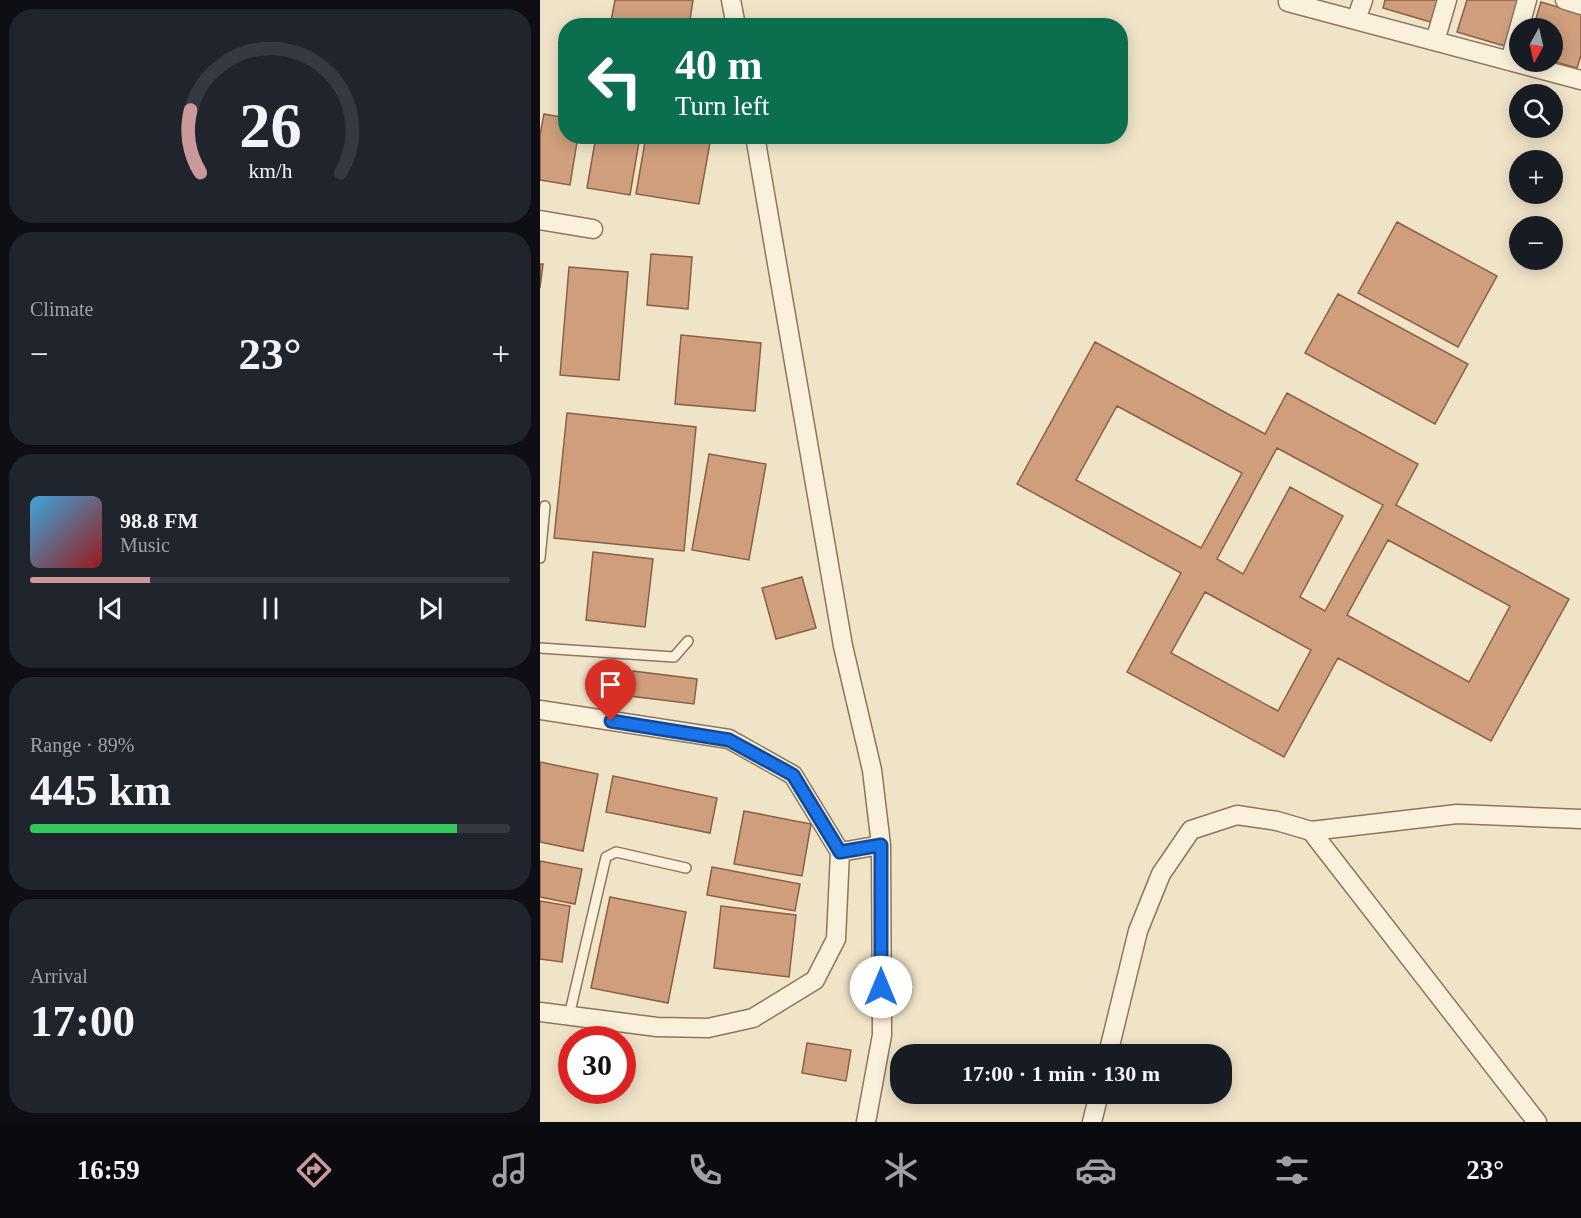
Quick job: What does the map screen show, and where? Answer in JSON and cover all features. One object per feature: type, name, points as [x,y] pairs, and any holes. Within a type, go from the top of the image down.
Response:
[{"type":"street","points":[[731,0],[734,18]]},
{"type":"street","points":[[1288,0],[1288,2],[1509,61]]},
{"type":"street","points":[[1356,20],[1363,0]]},
{"type":"street","points":[[1435,41],[1447,0]]},
{"type":"street","points":[[1522,18],[1527,0]]},
{"type":"street","points":[[1565,0],[1581,5]]},
{"type":"street","points":[[1551,72],[1581,80]]},
{"type":"street","points":[[756,144],[843,646],[872,770],[881,845],[882,1035],[866,1122]]},
{"type":"street","points":[[540,220],[593,229]]},
{"type":"street","points":[[540,710],[729,740],[793,775],[840,852],[836,939],[815,980],[753,1018],[708,1028],[657,1027],[540,1012]]},
{"type":"street","points":[[1110,1044],[1138,931],[1161,874],[1191,831],[1237,815],[1277,821],[1311,831],[1457,814],[1581,819]]},
{"type":"street","points":[[1311,831],[1537,1122]]},
{"type":"street","points":[[840,852],[881,845]]},
{"type":"street","points":[[1092,1122],[1096,1104]]},
{"type":"lane","points":[[540,558],[545,506]]},
{"type":"lane","points":[[540,648],[674,657],[688,641]]},
{"type":"lane","points":[[569,1016],[606,857],[615,852],[686,868]]},
{"type":"building","points":[[615,0],[693,0],[690,18],[612,18]]},
{"type":"building","points":[[1385,0],[1440,0],[1434,23],[1383,8]]},
{"type":"building","points":[[1467,0],[1522,0],[1517,18],[1509,18],[1508,47],[1457,32]]},
{"type":"building","points":[[1541,2],[1581,14],[1581,55],[1577,68],[1563,64],[1563,18],[1536,18]]},
{"type":"building","points":[[544,114],[558,117],[558,144],[577,144],[570,185],[540,180],[540,135]]},
{"type":"building","points":[[595,144],[639,144],[630,195],[587,188]]},
{"type":"building","points":[[645,144],[710,144],[699,204],[636,194]]},
{"type":"building","points":[[1397,222],[1497,276],[1458,347],[1358,293]]},
{"type":"building","points":[[651,254],[692,257],[688,309],[647,305]]},
{"type":"building","points":[[540,264],[543,264],[540,288]]},
{"type":"building","points":[[569,267],[628,272],[619,380],[560,375]]},
{"type":"building","points":[[1338,294],[1468,364],[1435,424],[1305,353]]},
{"type":"building","points":[[681,335],[761,343],[755,411],[675,404]]},
{"type":"building","points":[[1095,342],[1265,434],[1287,393],[1418,464],[1396,505],[1569,599],[1491,741],[1338,658],[1284,757],[1127,672],[1181,573],[1017,484]],"holes":[[[1117,406],[1242,473],[1201,548],[1076,480]],[[1277,448],[1383,505],[1325,611],[1300,597],[1343,516],[1290,487],[1243,574],[1217,559]],[[1388,540],[1510,606],[1469,682],[1347,615]],[[1205,592],[1311,650],[1278,711],[1171,653]]]},
{"type":"building","points":[[567,413],[696,427],[684,551],[554,538]]},
{"type":"building","points":[[709,454],[766,464],[749,560],[692,550]]},
{"type":"building","points":[[593,552],[653,559],[645,627],[586,620]]},
{"type":"building","points":[[802,577],[816,628],[776,639],[762,588]]},
{"type":"building","points":[[633,671],[697,679],[694,704],[630,696]]},
{"type":"building","points":[[540,762],[598,774],[583,851],[540,842]]},
{"type":"building","points":[[613,776],[717,798],[710,833],[606,812]]},
{"type":"building","points":[[744,811],[811,824],[802,876],[734,864]]},
{"type":"building","points":[[540,861],[582,869],[575,904],[540,897]]},
{"type":"building","points":[[712,867],[800,884],[795,911],[707,895]]},
{"type":"building","points":[[610,897],[686,912],[668,1003],[591,988]]},
{"type":"building","points":[[540,901],[570,906],[562,962],[540,959]]},
{"type":"building","points":[[721,906],[796,915],[789,977],[714,968]]},
{"type":"building","points":[[807,1043],[851,1050],[846,1081],[802,1073]]},
{"type":"route","points":[[611,721],[729,740],[793,775],[840,852],[881,845],[881,987]]}]
